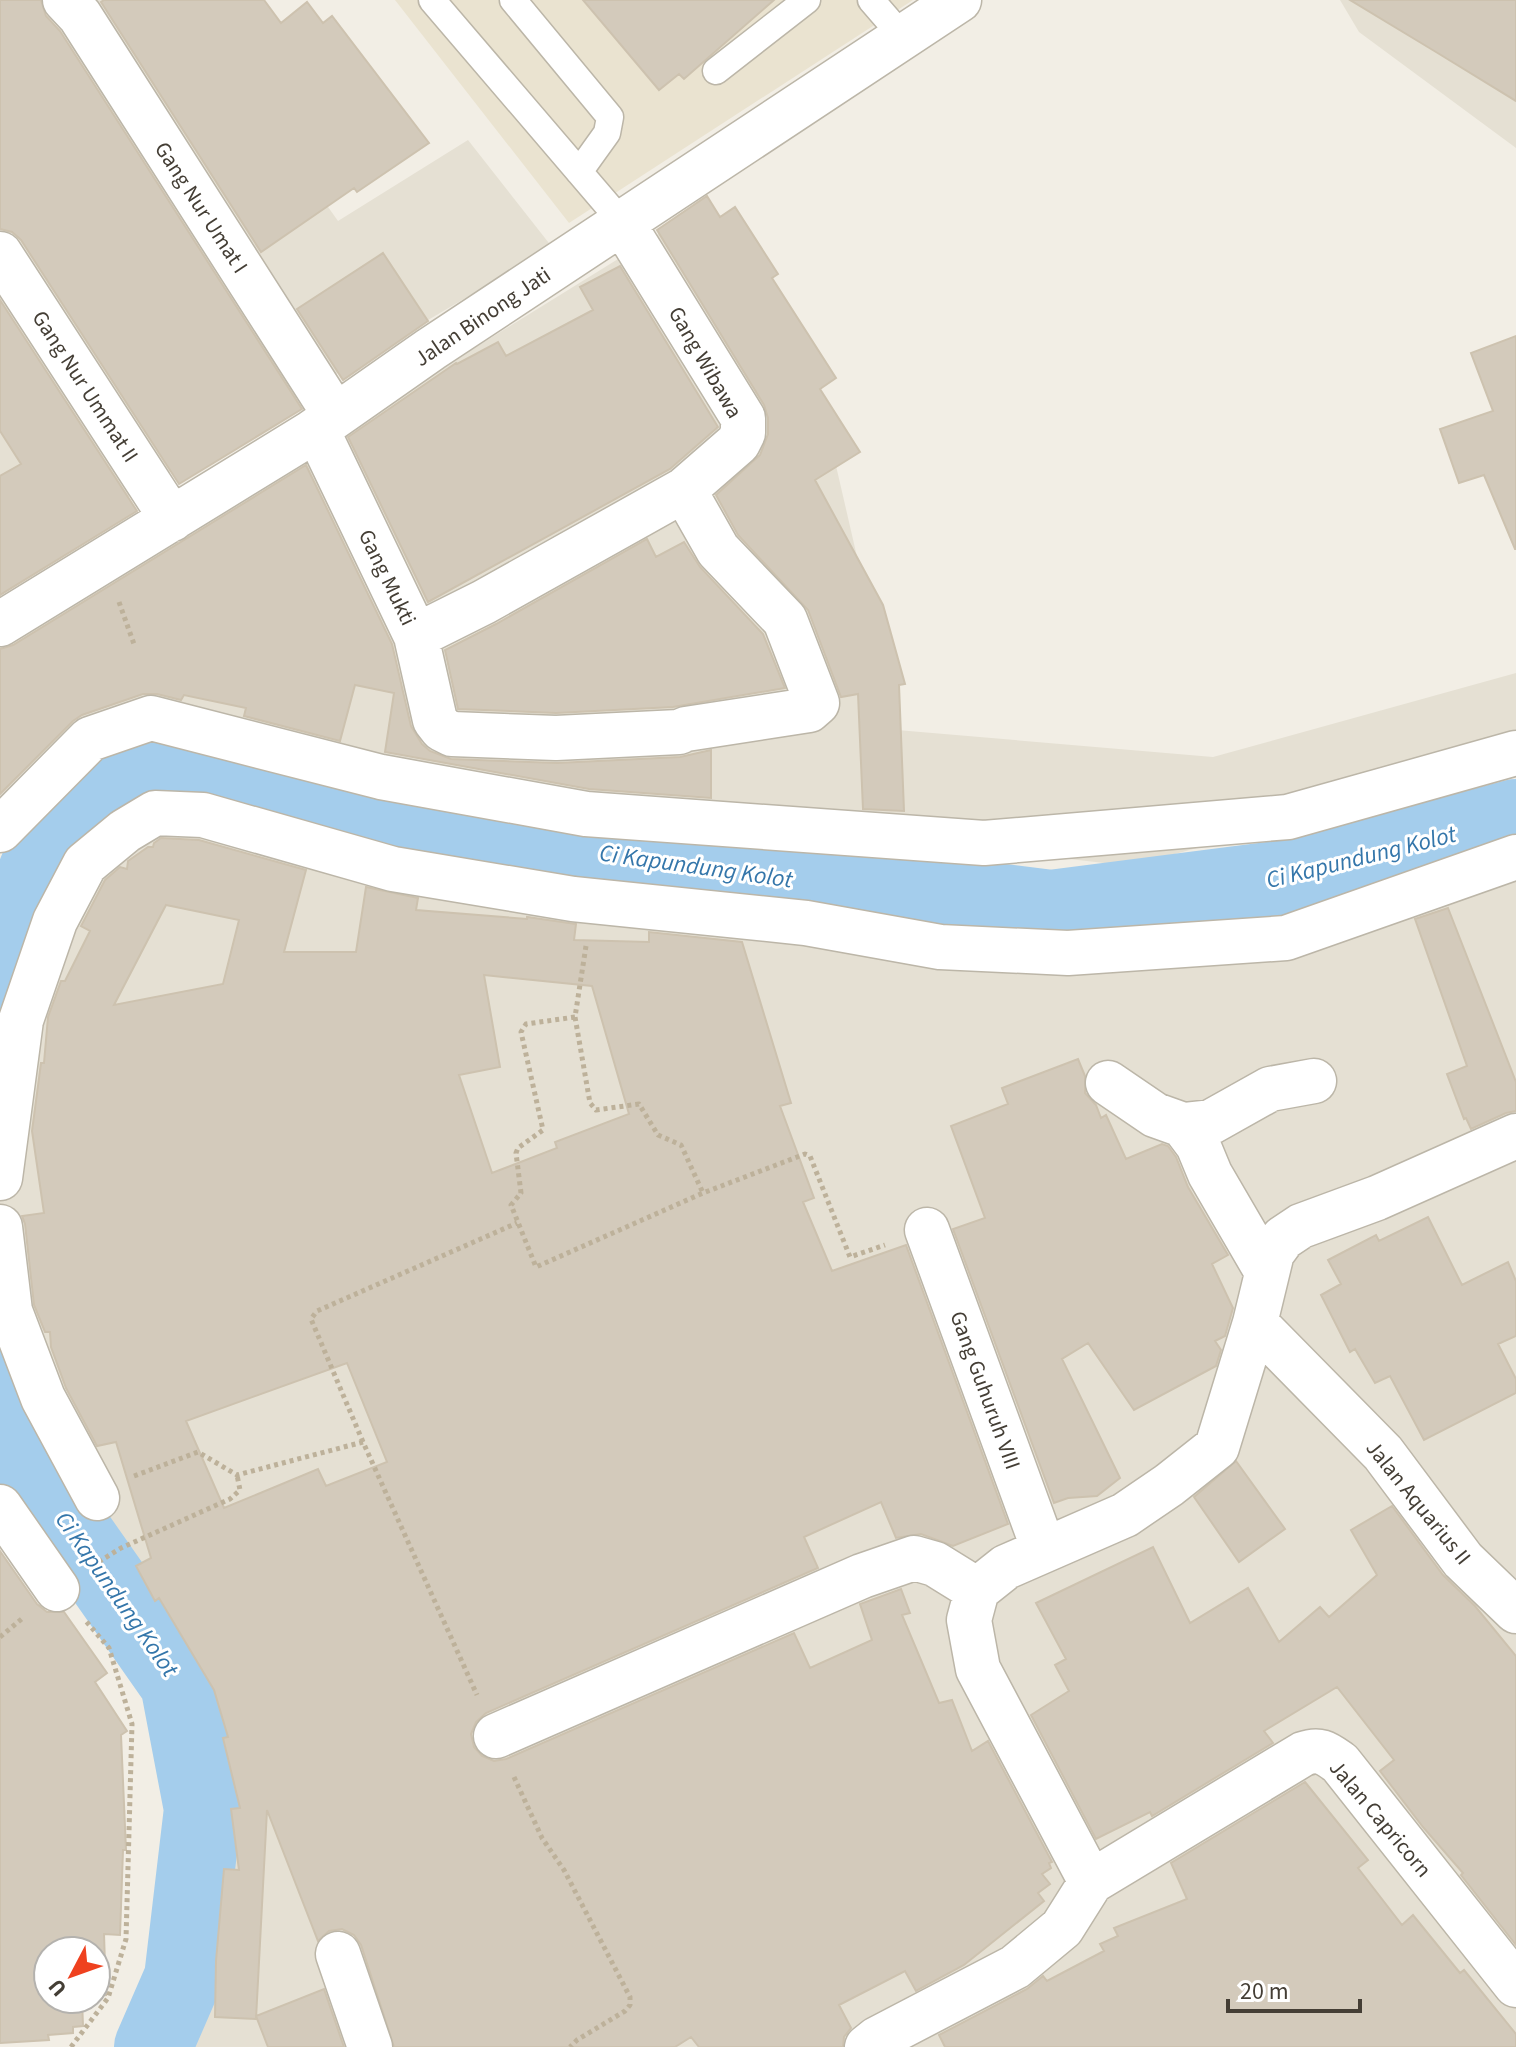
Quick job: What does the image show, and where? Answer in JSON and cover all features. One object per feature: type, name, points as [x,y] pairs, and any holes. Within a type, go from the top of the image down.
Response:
[{"type":"street","name":"Gang Nur Umat I","points":[[65,0],[80,16],[326,422]]},
{"type":"street","name":"Jalan Binong Jati","points":[[0,624],[326,422],[959,0]]},
{"type":"street","name":"Gang Wibawa","points":[[416,636],[484,602],[684,490],[738,443],[743,433],[743,418],[622,222]]},
{"type":"street","name":"Gang Nur Ummat II","points":[[0,254],[172,519]]},
{"type":"street","name":"Gang Mukti","points":[[326,422],[416,636],[435,720],[442,729],[452,734],[556,738],[679,732],[815,707],[817,703],[785,620],[718,550],[684,490]]},
{"type":"street","points":[[0,830],[90,739],[151,718],[381,777],[586,814],[984,843],[1288,817],[1516,753]]},
{"type":"street","points":[[0,1178],[21,1020],[55,921],[85,864],[125,831],[155,813],[203,815],[393,869],[593,901],[806,923],[940,947],[1068,953],[1286,938],[1516,857]]},
{"type":"street","points":[[1108,1083],[1155,1115],[1183,1125],[1211,1122],[1270,1089],[1314,1081]]},
{"type":"street","points":[[1183,1125],[1198,1145],[1210,1174],[1267,1272]]},
{"type":"street","points":[[867,2047],[1015,1967],[1062,1928],[1091,1882],[978,1669],[969,1620],[977,1590],[1006,1567],[1125,1515],[1217,1447],[1255,1323],[1272,1253],[1283,1238],[1301,1226],[1377,1198],[1515,1137]]},
{"type":"street","points":[[0,1227],[10,1311],[43,1398],[97,1498]]},
{"type":"street","name":"Gang Guhuruh VIII","points":[[927,1230],[1044,1550]]},
{"type":"street","name":"Jalan Aquarius II","points":[[1255,1323],[1383,1453],[1463,1560],[1516,1611]]},
{"type":"street","points":[[0,1507],[57,1589]]},
{"type":"street","points":[[496,1736],[862,1576],[914,1558],[935,1564],[977,1590]]},
{"type":"street","name":"Jalan Capricorn","points":[[1091,1882],[1303,1754],[1324,1751],[1340,1763],[1516,1985]]},
{"type":"street","points":[[338,1954],[370,2047]]},
{"type":"lane","points":[[432,0],[622,222]]},
{"type":"lane","points":[[513,0],[610,117],[607,133],[579,172]]},
{"type":"lane","points":[[716,71],[807,0]]},
{"type":"lane","points":[[871,0],[903,37]]},
{"type":"path","points":[[593,901],[575,1017],[590,1103],[596,1110],[639,1104],[658,1135],[681,1145],[703,1193]]},
{"type":"path","points":[[575,1017],[526,1024],[521,1032],[543,1130],[518,1148],[521,1193],[511,1205],[536,1267],[703,1193],[805,1154],[810,1156],[850,1257],[927,1230]]},
{"type":"path","points":[[517,1223],[317,1311],[311,1319],[314,1332],[542,1838],[564,1870],[630,1997],[630,2005],[625,2011],[570,2047]]},
{"type":"path","points":[[97,1498],[141,1472],[198,1452],[237,1475],[363,1442]]},
{"type":"path","points":[[121,1548],[230,1499],[240,1490],[237,1475]]},
{"type":"path","points":[[57,1589],[109,1648],[132,1724],[126,1939],[108,1998],[71,2047]]},
{"type":"shaded area","points":[[0,0],[181,0],[338,221],[468,140],[552,247],[0,572]]},
{"type":"shaded area","points":[[395,0],[913,0],[569,223]]},
{"type":"shaded area","points":[[1340,0],[1516,0],[1516,148],[1359,32]]},
{"type":"shaded area","points":[[702,207],[828,431],[897,730],[1213,757],[1516,673],[1516,761],[1131,866],[666,813],[346,781],[203,714],[105,742],[0,841],[0,642]]},
{"type":"shaded area","points":[[107,819],[498,885],[1066,943],[1516,835],[1516,2047],[169,2047],[183,2012],[200,1765],[195,1693],[167,1627],[0,1327],[0,1027],[17,948],[55,876]]},
{"type":"building","points":[[0,0],[41,0],[46,16],[60,31],[302,409],[179,484],[21,240],[12,232],[0,229]]},
{"type":"building","points":[[264,0],[281,23],[307,2],[323,23],[332,16],[429,143],[357,192],[354,188],[261,252],[101,2]]},
{"type":"building","points":[[583,0],[774,0],[684,79],[679,74],[659,90]]},
{"type":"building","points":[[1350,0],[1516,0],[1516,101],[1436,52]]},
{"type":"building","points":[[707,196],[720,217],[735,207],[778,274],[772,278],[836,378],[820,389],[860,452],[815,480],[883,605],[905,684],[899,685],[904,811],[863,809],[858,694],[841,697],[808,610],[738,535],[716,495],[760,455],[768,434],[768,418],[764,405],[657,230]]},
{"type":"building","points":[[383,253],[428,321],[343,380],[297,309]]},
{"type":"building","points":[[620,266],[718,427],[670,469],[428,602],[348,437],[456,363],[498,342],[506,356],[593,310],[580,287]]},
{"type":"building","points":[[0,300],[137,511],[0,595],[0,476],[21,464],[0,431]]},
{"type":"building","points":[[1516,336],[1515,549],[1484,475],[1459,483],[1440,429],[1493,411],[1471,353]]},
{"type":"building","points":[[306,465],[392,644],[411,726],[430,751],[451,759],[557,763],[680,757],[711,750],[711,798],[589,789],[385,752],[394,693],[355,685],[340,741],[244,716],[246,708],[184,695],[181,700],[143,694],[73,721],[0,794],[0,649],[13,645]]},
{"type":"building","points":[[647,539],[656,557],[684,542],[700,567],[763,634],[785,688],[673,707],[556,713],[458,709],[445,650]]},
{"type":"building","points":[[161,838],[199,840],[306,870],[284,952],[356,952],[366,887],[418,898],[416,910],[527,917],[576,924],[574,940],[649,942],[649,932],[742,942],[791,1103],[780,1106],[814,1198],[803,1202],[832,1271],[906,1245],[1008,1524],[953,1546],[921,1534],[896,1538],[881,1502],[804,1537],[818,1568],[486,1713],[476,1722],[471,1734],[474,1747],[482,1756],[494,1761],[506,1759],[794,1633],[810,1668],[872,1640],[860,1604],[901,1589],[910,1613],[902,1615],[939,1703],[952,1700],[972,1751],[988,1741],[1052,1862],[1049,1863],[1051,1868],[1042,1874],[1050,1884],[1038,1893],[1044,1901],[964,1965],[916,1991],[905,1971],[839,2005],[851,2028],[844,2037],[843,2047],[699,2047],[691,2037],[675,2047],[394,2047],[361,1945],[354,1935],[342,1929],[329,1931],[318,1941],[267,1810],[256,2019],[215,2017],[216,1961],[224,1869],[239,1870],[231,1809],[240,1808],[223,1738],[228,1737],[214,1690],[159,1598],[155,1601],[136,1566],[151,1558],[116,1442],[97,1446],[66,1388],[51,1347],[50,1332],[45,1332],[34,1305],[22,1216],[44,1213],[32,1131],[41,1063],[44,1063],[48,1017],[61,981],[65,981],[90,931],[81,926],[105,880],[120,867],[127,869],[128,861],[148,847],[153,847]],"holes":[[[166,905],[239,920],[223,984],[114,1005]],[[484,975],[592,986],[629,1114],[555,1142],[557,1148],[492,1173],[459,1075],[500,1067]],[[347,1363],[387,1462],[326,1486],[318,1469],[224,1508],[186,1421]]]},
{"type":"building","points":[[1448,908],[1516,1082],[1516,1111],[1471,1129],[1464,1119],[1447,1074],[1467,1066],[1415,919]]},
{"type":"building","points":[[1078,1059],[1085,1076],[1085,1093],[1096,1105],[1101,1118],[1106,1115],[1126,1159],[1162,1144],[1168,1146],[1176,1157],[1188,1187],[1228,1255],[1212,1264],[1233,1308],[1225,1336],[1215,1341],[1221,1350],[1216,1366],[1134,1410],[1088,1343],[1062,1359],[1120,1478],[1097,1496],[1068,1498],[1054,1503],[953,1229],[985,1218],[951,1126],[1008,1104],[1002,1088]]},
{"type":"building","points":[[1428,1217],[1462,1285],[1508,1262],[1516,1281],[1516,1336],[1498,1344],[1516,1379],[1516,1393],[1424,1440],[1390,1376],[1375,1383],[1355,1349],[1350,1352],[1321,1295],[1341,1284],[1328,1260],[1376,1235],[1379,1241]]},
{"type":"building","points":[[1236,1461],[1285,1529],[1239,1562],[1194,1497]]},
{"type":"building","points":[[1392,1506],[1443,1575],[1475,1606],[1516,1656],[1516,1945],[1461,1875],[1463,1873],[1380,1771],[1394,1760],[1337,1687],[1264,1731],[1273,1743],[1152,1816],[1150,1812],[1096,1839],[1031,1715],[1069,1691],[1055,1665],[1066,1659],[1036,1603],[1153,1547],[1190,1623],[1248,1588],[1279,1642],[1320,1607],[1329,1617],[1377,1575],[1351,1530]]},
{"type":"building","points":[[0,1551],[37,1604],[47,1612],[64,1612],[107,1673],[95,1682],[127,1731],[121,1735],[126,1850],[123,1850],[120,1935],[32,1935],[32,2015],[83,2015],[83,2026],[73,2027],[73,2033],[48,2035],[49,2040],[0,2043]]},
{"type":"building","points":[[1305,1782],[1368,1860],[1358,1868],[1402,1925],[1413,1915],[1460,1973],[1464,1970],[1516,2034],[1516,2047],[945,2047],[939,2035],[1027,1989],[1043,1976],[1047,1981],[1104,1951],[1100,1944],[1118,1936],[1114,1928],[1187,1899],[1171,1863]]},
{"type":"building","points":[[324,1989],[344,2047],[268,2047],[256,2016]]},
{"type":"waterway","name":"Ci Kapundung Kolot","points":[[0,979],[5,951],[41,862],[90,788],[178,766],[318,800],[649,863],[1051,909],[1291,878],[1516,818]]},
{"type":"waterway","name":"Ci Kapundung Kolot","points":[[0,1385],[22,1459],[179,1683],[203,1809],[183,1978],[153,2047]]}]
